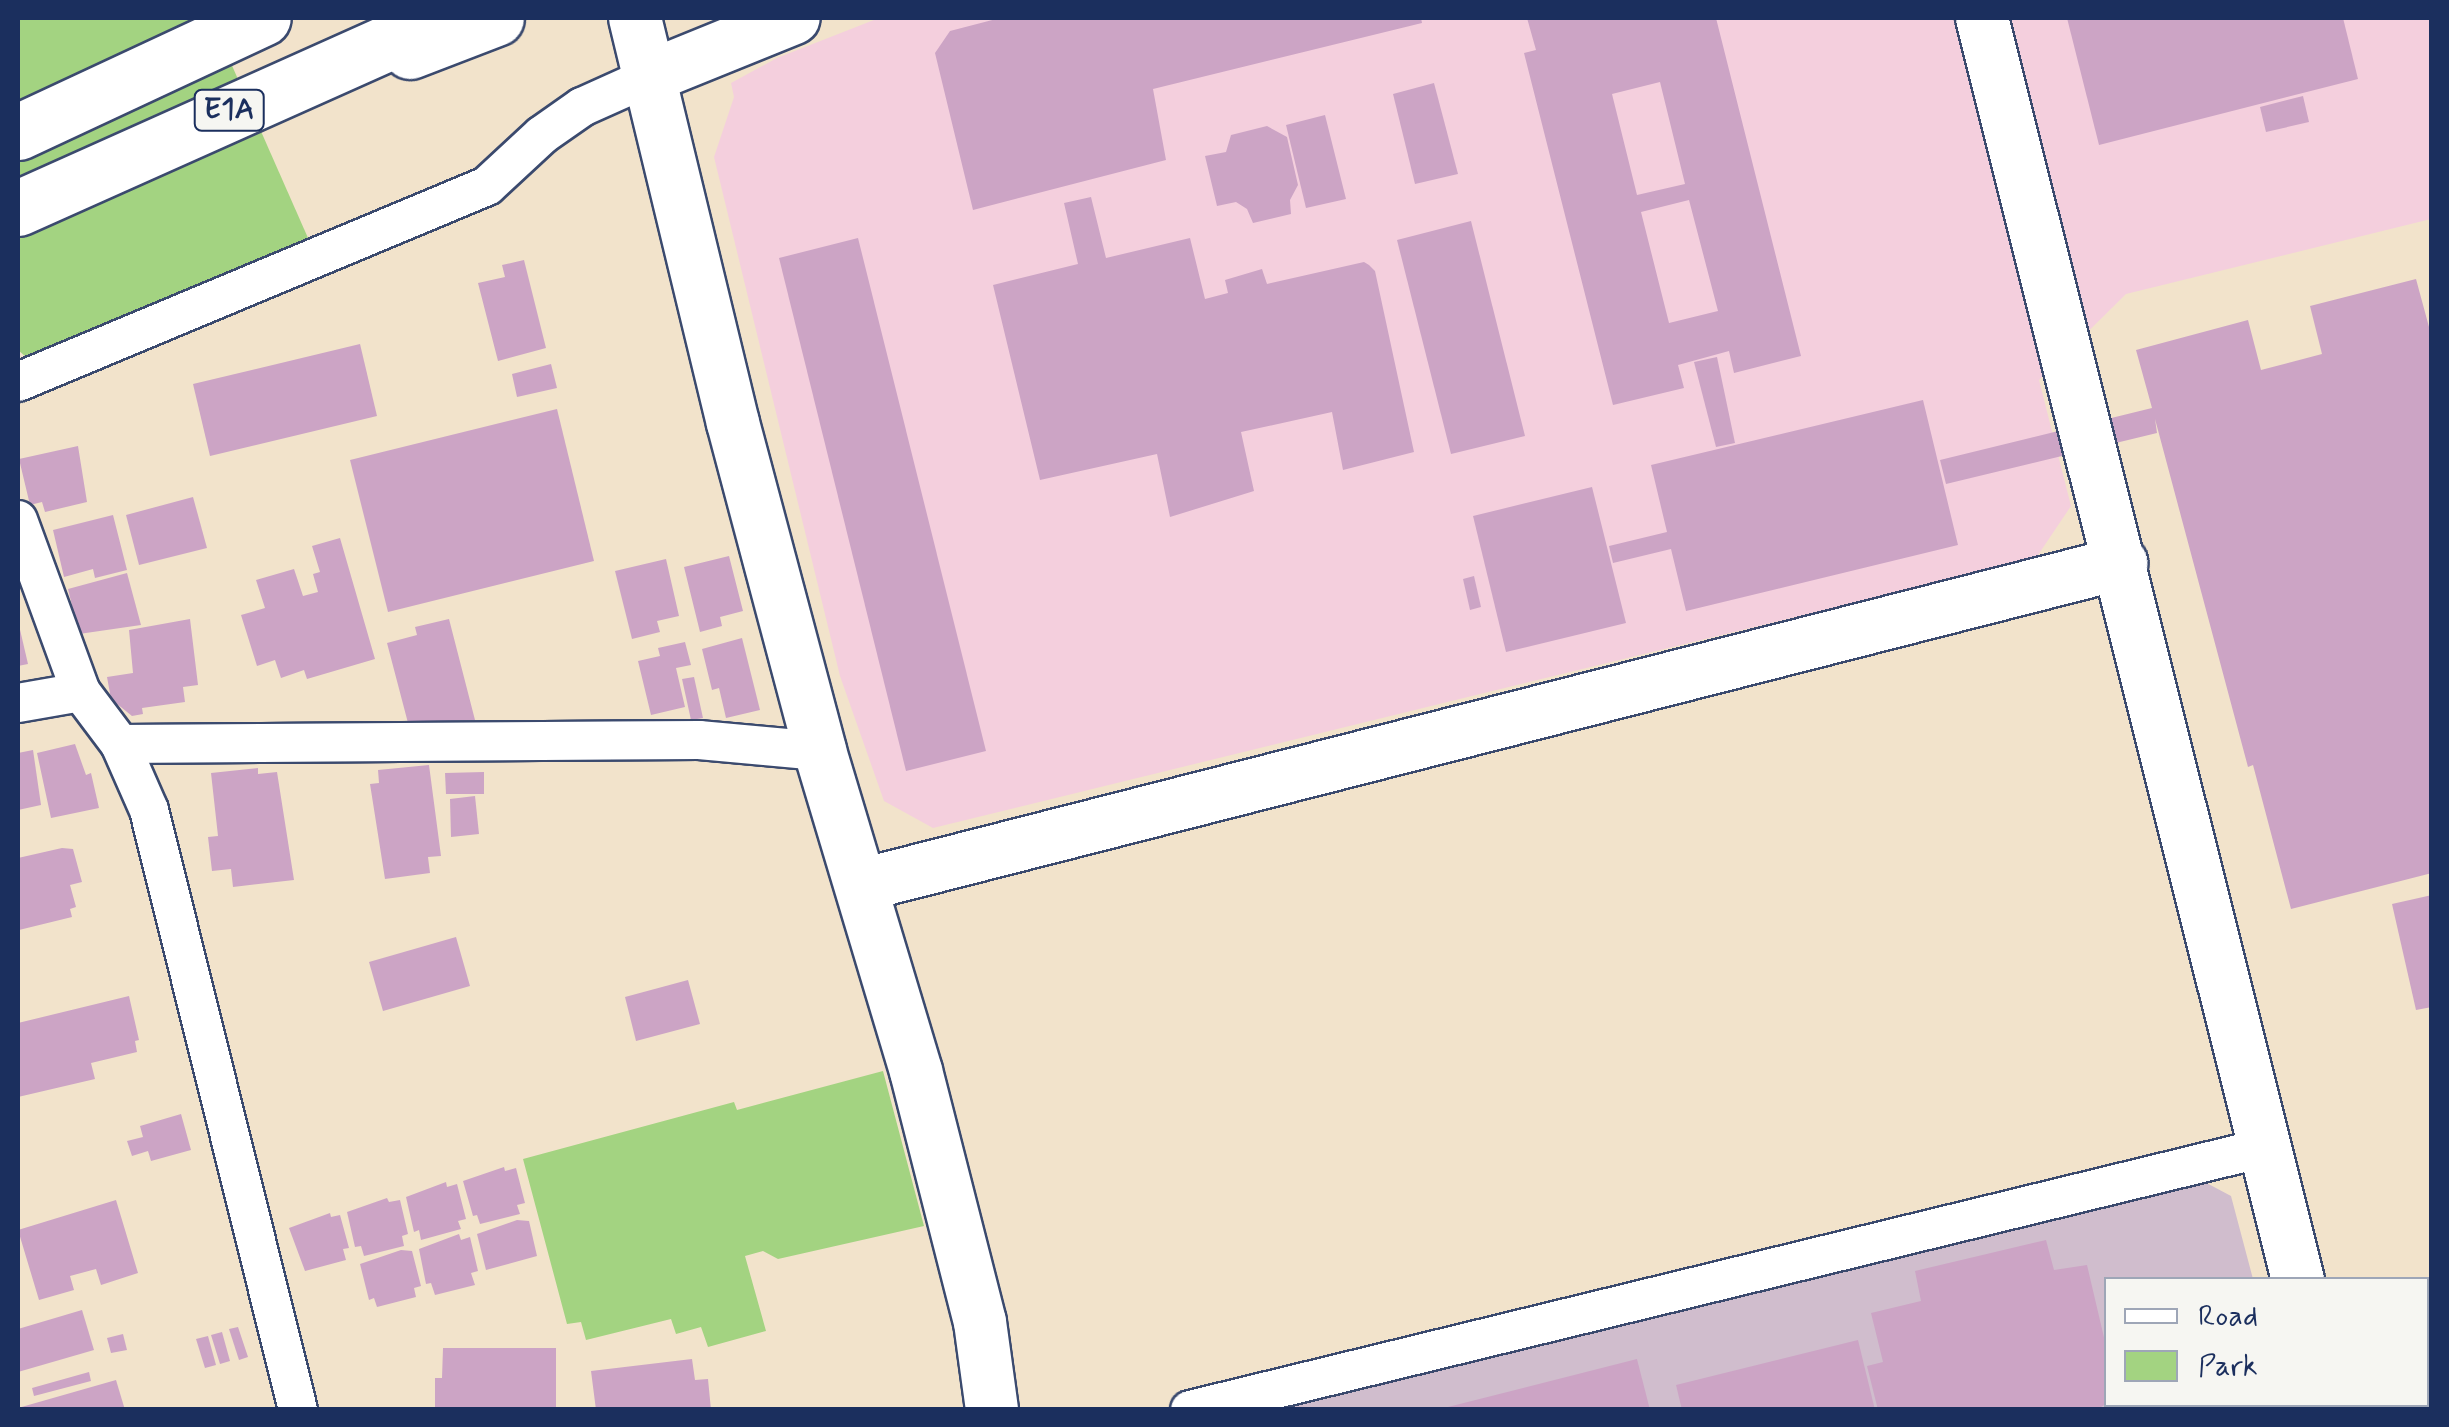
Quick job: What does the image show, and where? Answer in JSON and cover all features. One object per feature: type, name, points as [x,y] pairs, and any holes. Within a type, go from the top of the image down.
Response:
[{"type":"highway","name":"E1A","points":[[18,132],[263,18]]},
{"type":"highway","name":"E1A","points":[[18,208],[193,126],[442,18]]},
{"type":"highway","points":[[193,126],[496,18]]},
{"type":"street","points":[[635,18],[733,424],[820,751],[862,885],[975,1302],[992,1410]]},
{"type":"street","points":[[18,382],[487,186],[542,135],[582,107],[794,18]]},
{"type":"street","points":[[1982,18],[2122,563],[2297,1277]]},
{"type":"street","points":[[18,520],[81,692],[120,744],[149,810],[298,1410]]},
{"type":"street","points":[[862,885],[2122,563]]},
{"type":"street","points":[[18,703],[81,692]]},
{"type":"street","points":[[120,744],[698,740],[820,751]]},
{"type":"street","points":[[1190,1410],[2267,1146]]},
{"type":"shaded area","points":[[879,18],[2431,18],[2431,219],[2126,294],[2039,380],[2071,506],[2036,558],[933,828],[884,801],[840,676],[714,157],[734,97],[731,83],[777,58]]},
{"type":"shaded area","points":[[2199,1179],[2231,1196],[2252,1277],[2104,1277],[2104,1407],[2286,1409],[1271,1410]]},
{"type":"green space","points":[[18,18],[211,18],[308,238],[26,357],[18,350]]},
{"type":"green space","points":[[883,1071],[924,1226],[778,1259],[763,1251],[745,1256],[766,1331],[708,1347],[701,1327],[676,1334],[671,1319],[586,1340],[581,1322],[567,1324],[523,1159],[734,1102],[737,1110]]},
{"type":"building","points":[[1000,18],[1421,18],[1422,23],[1153,89],[1166,160],[973,210],[935,53],[950,31]]},
{"type":"building","points":[[1527,18],[1716,18],[1801,356],[1734,373],[1729,351],[1678,365],[1684,388],[1613,405],[1524,53],[1536,50]],"holes":[[[1660,82],[1685,184],[1637,195],[1612,94]],[[1689,200],[1718,311],[1669,323],[1641,212]]]},
{"type":"building","points":[[2067,18],[2343,18],[2358,79],[2099,145]]},
{"type":"building","points":[[1434,83],[1458,174],[1415,184],[1393,94]]},
{"type":"building","points":[[2303,96],[2309,122],[2266,132],[2260,107]]},
{"type":"building","points":[[1325,115],[1346,199],[1306,208],[1286,125]]},
{"type":"building","points":[[1267,126],[1287,137],[1298,185],[1290,200],[1291,214],[1253,223],[1247,209],[1236,202],[1217,206],[1205,156],[1226,152],[1231,135]]},
{"type":"building","points":[[1091,197],[1106,258],[1190,238],[1205,299],[1228,293],[1225,280],[1262,269],[1267,284],[1364,262],[1369,265],[1375,271],[1414,452],[1343,470],[1332,412],[1241,432],[1254,491],[1170,517],[1157,454],[1040,480],[993,285],[1078,264],[1064,203]]},
{"type":"building","points":[[1471,221],[1525,436],[1451,454],[1397,240]]},
{"type":"building","points":[[858,238],[986,751],[906,771],[779,258]]},
{"type":"building","points":[[524,260],[546,348],[498,361],[478,283],[505,277],[502,265]]},
{"type":"building","points":[[2416,279],[2432,338],[2432,873],[2291,909],[2253,765],[2248,767],[2155,419],[2157,433],[1946,484],[1940,460],[2152,408],[2136,350],[2248,320],[2261,370],[2322,354],[2310,306]]},
{"type":"building","points":[[360,344],[377,416],[210,456],[193,384]]},
{"type":"building","points":[[1717,357],[1735,443],[1716,447],[1694,362]]},
{"type":"building","points":[[551,364],[557,388],[517,397],[512,374]]},
{"type":"building","points":[[1923,400],[1958,545],[1686,611],[1671,549],[1613,563],[1609,546],[1667,532],[1651,465]]},
{"type":"building","points":[[557,409],[594,561],[388,612],[350,460]]},
{"type":"building","points":[[78,446],[87,502],[45,512],[42,502],[30,505],[19,459]]},
{"type":"building","points":[[1592,487],[1626,623],[1506,652],[1473,516]]},
{"type":"building","points":[[193,497],[207,548],[139,565],[126,515]]},
{"type":"building","points":[[113,515],[127,570],[95,578],[93,569],[64,577],[53,530]]},
{"type":"building","points":[[340,538],[375,659],[307,679],[304,670],[281,678],[275,660],[257,666],[241,615],[265,608],[256,580],[294,569],[303,596],[318,592],[313,574],[320,572],[312,546]]},
{"type":"building","points":[[729,556],[743,611],[720,617],[722,626],[700,632],[684,567]]},
{"type":"building","points":[[666,559],[679,616],[657,621],[660,632],[632,639],[615,571]]},
{"type":"building","points":[[127,573],[141,625],[79,634],[68,589]]},
{"type":"building","points":[[1474,576],[1481,607],[1470,610],[1463,579]]},
{"type":"building","points":[[190,619],[198,685],[183,687],[185,702],[142,708],[143,714],[132,716],[111,699],[107,677],[133,673],[129,630]]},
{"type":"building","points":[[449,619],[475,720],[408,723],[387,643],[417,635],[415,627]]},
{"type":"building","points":[[18,621],[28,664],[18,666]]},
{"type":"building","points":[[742,638],[760,710],[726,718],[719,688],[712,690],[702,649]]},
{"type":"building","points":[[685,642],[691,665],[676,668],[685,707],[651,715],[638,661],[660,656],[658,648]]},
{"type":"building","points":[[694,677],[703,718],[691,720],[682,679]]},
{"type":"building","points":[[75,744],[86,775],[91,773],[99,808],[51,818],[37,753]]},
{"type":"building","points":[[33,750],[41,805],[18,810],[18,753]]},
{"type":"building","points":[[429,765],[441,856],[428,857],[430,873],[385,879],[370,784],[379,783],[378,770]]},
{"type":"building","points":[[258,768],[258,774],[277,772],[294,880],[233,887],[231,869],[212,871],[208,837],[218,836],[211,773]]},
{"type":"building","points":[[484,772],[484,794],[446,794],[445,773]]},
{"type":"building","points":[[475,796],[479,834],[451,837],[450,799]]},
{"type":"building","points":[[73,849],[82,882],[70,885],[76,907],[70,909],[72,917],[19,930],[18,858]]},
{"type":"building","points":[[2432,895],[2432,1007],[2416,1010],[2392,904]]},
{"type":"building","points":[[456,937],[470,986],[383,1011],[369,962]]},
{"type":"building","points":[[688,980],[700,1024],[636,1041],[625,997]]},
{"type":"building","points":[[129,996],[139,1040],[135,1041],[137,1052],[91,1063],[95,1079],[18,1097],[18,1023]]},
{"type":"building","points":[[181,1114],[191,1150],[151,1161],[148,1151],[132,1156],[127,1141],[143,1137],[140,1126]]},
{"type":"building","points":[[504,1167],[505,1171],[516,1168],[525,1203],[517,1205],[520,1214],[480,1224],[477,1215],[473,1216],[463,1181]]},
{"type":"building","points":[[446,1182],[447,1187],[457,1184],[466,1219],[458,1221],[461,1229],[421,1240],[419,1230],[414,1232],[406,1197]]},
{"type":"building","points":[[387,1198],[389,1202],[400,1200],[408,1234],[402,1236],[404,1246],[364,1256],[361,1246],[355,1247],[347,1212]]},
{"type":"building","points":[[116,1200],[138,1273],[101,1285],[96,1269],[70,1276],[74,1290],[39,1300],[18,1230]]},
{"type":"building","points":[[330,1213],[331,1217],[340,1215],[349,1248],[343,1249],[346,1260],[305,1271],[289,1228]]},
{"type":"building","points":[[517,1220],[529,1221],[537,1256],[486,1270],[477,1234]]},
{"type":"building","points":[[459,1234],[461,1240],[470,1237],[478,1271],[471,1273],[475,1285],[435,1295],[431,1283],[426,1284],[419,1249]]},
{"type":"building","points":[[2046,1240],[2054,1270],[2087,1265],[2104,1337],[2104,1405],[2096,1410],[1878,1410],[1867,1366],[1883,1362],[1871,1313],[1921,1301],[1915,1271]]},
{"type":"building","points":[[401,1250],[412,1251],[421,1286],[414,1288],[416,1297],[377,1307],[374,1298],[369,1300],[360,1264]]},
{"type":"building","points":[[82,1310],[94,1350],[18,1372],[18,1329]]},
{"type":"building","points":[[238,1327],[248,1357],[239,1360],[229,1329]]},
{"type":"building","points":[[222,1332],[230,1361],[220,1364],[211,1335]]},
{"type":"building","points":[[123,1334],[127,1350],[111,1353],[107,1338]]},
{"type":"building","points":[[208,1336],[216,1365],[205,1368],[196,1339]]},
{"type":"building","points":[[1858,1340],[1875,1410],[1682,1410],[1676,1385]]},
{"type":"building","points":[[443,1348],[556,1348],[556,1410],[435,1410],[435,1378],[442,1378]]},
{"type":"building","points":[[692,1359],[695,1380],[708,1379],[711,1410],[596,1410],[591,1371]]},
{"type":"building","points":[[1637,1359],[1650,1410],[1444,1408]]},
{"type":"building","points":[[89,1372],[91,1381],[34,1396],[32,1388]]},
{"type":"building","points":[[116,1380],[125,1410],[18,1410],[18,1408]]},
{"type":"building","points":[[2264,1407],[2265,1410],[2118,1410]]}]
